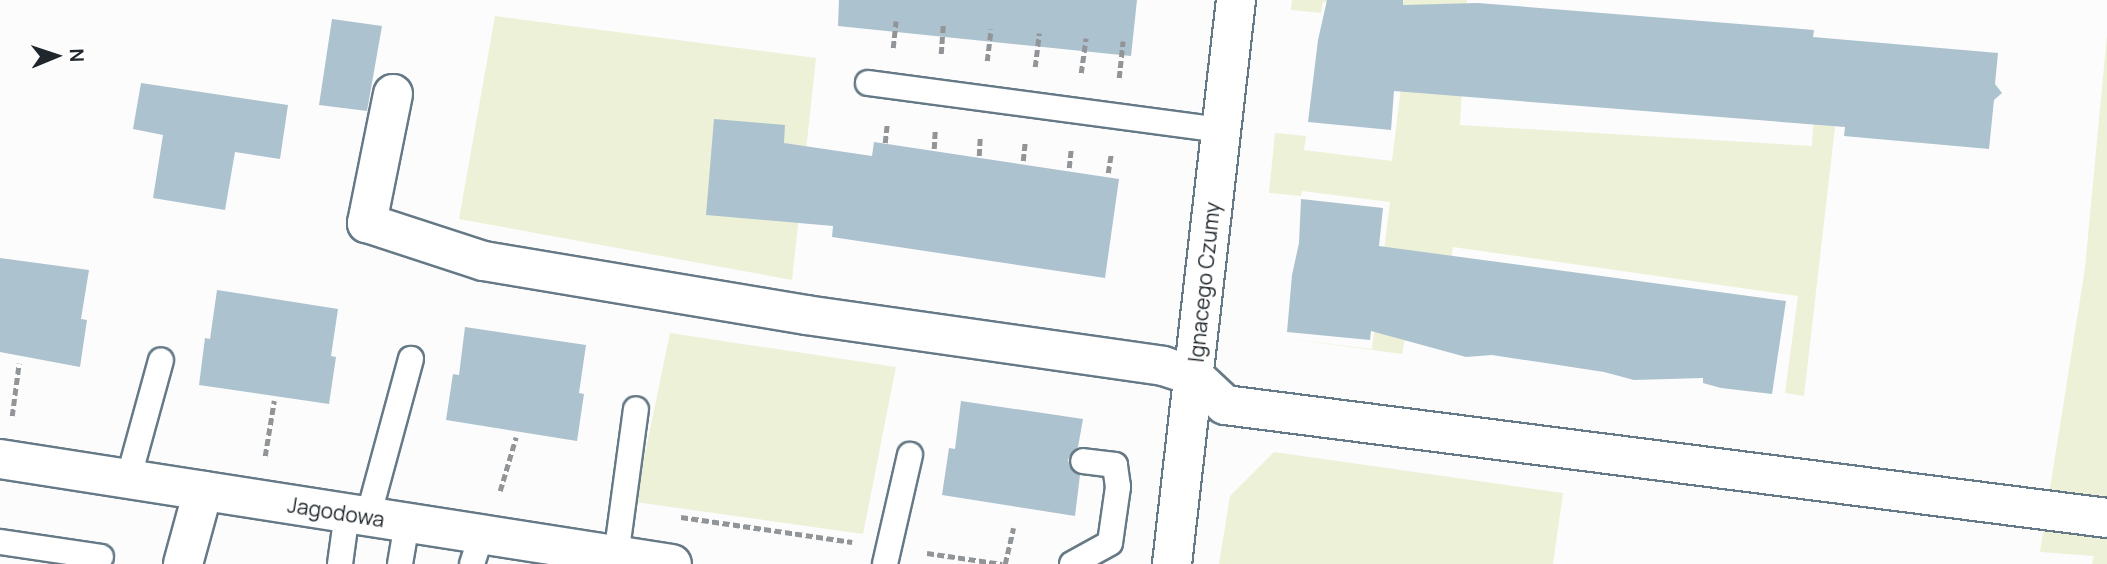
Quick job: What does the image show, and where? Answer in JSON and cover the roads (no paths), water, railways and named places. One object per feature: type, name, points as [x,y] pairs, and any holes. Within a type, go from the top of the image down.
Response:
[{"type":"street","name":"Ignacego Czumy","points":[[1172,564],[1236,0]]},
{"type":"street","points":[[393,94],[367,223],[483,261],[806,315],[1163,366],[1194,376],[1225,405],[2107,518]]},
{"type":"street","name":"Jagodowa","points":[[0,459],[407,523],[477,549],[672,564]]},
{"type":"street","points":[[183,564],[204,491]]},
{"type":"lane","points":[[868,83],[1221,130]]},
{"type":"lane","points":[[340,564],[411,359]]},
{"type":"lane","points":[[128,480],[162,360]]},
{"type":"lane","points":[[616,559],[636,409]]},
{"type":"lane","points":[[885,564],[910,455]]},
{"type":"lane","points":[[1072,564],[1110,543],[1118,488],[1115,465],[1083,461]]},
{"type":"lane","points":[[400,564],[407,523]]},
{"type":"lane","points":[[0,542],[101,557]]}]
